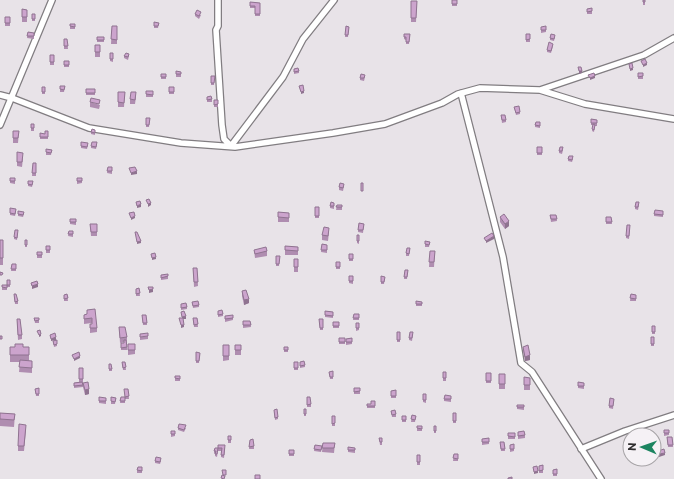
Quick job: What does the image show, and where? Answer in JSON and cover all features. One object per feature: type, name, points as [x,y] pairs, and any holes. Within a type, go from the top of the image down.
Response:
[{"type":"street","points":[[0,125],[52,0]]},
{"type":"street","points":[[218,0],[218,26],[216,30],[222,125],[224,139],[231,146]]},
{"type":"street","points":[[231,146],[283,77],[303,39],[334,0]]},
{"type":"street","points":[[540,90],[644,55],[674,38]]},
{"type":"street","points":[[0,96],[12,98],[89,128],[181,143],[231,146],[326,134],[385,124],[442,103],[461,93],[480,88],[540,90],[585,104],[674,119]]},
{"type":"street","points":[[461,93],[503,257],[521,363],[532,372],[601,479]]},
{"type":"street","points":[[581,448],[625,431],[674,415]]},
{"type":"building","points":[[452,0],[457,0],[457,4],[452,4]]},
{"type":"building","points":[[411,1],[417,1],[416,18],[411,18]]},
{"type":"building","points":[[250,2],[260,3],[260,14],[255,14],[255,6],[250,6]]},
{"type":"building","points":[[592,8],[592,11],[587,12],[587,9]]},
{"type":"building","points":[[22,9],[27,10],[27,17],[22,17]]},
{"type":"building","points":[[197,10],[201,12],[199,16],[195,14]]},
{"type":"building","points":[[32,14],[35,14],[35,19],[32,19]]},
{"type":"building","points":[[5,17],[10,17],[10,23],[5,23]]},
{"type":"building","points":[[154,22],[159,23],[158,26],[154,26]]},
{"type":"building","points":[[70,24],[75,24],[75,27],[70,26]]},
{"type":"building","points":[[112,26],[117,26],[117,40],[111,39]]},
{"type":"building","points":[[346,26],[349,27],[348,35],[345,35]]},
{"type":"building","points":[[546,26],[546,30],[541,30],[541,27]]},
{"type":"building","points":[[28,32],[34,33],[34,36],[27,36]]},
{"type":"building","points":[[404,34],[410,34],[409,42],[406,42],[406,37],[404,37]]},
{"type":"building","points":[[526,34],[530,34],[530,39],[526,40]]},
{"type":"building","points":[[551,34],[555,35],[554,39],[550,38]]},
{"type":"building","points":[[97,37],[104,37],[104,40],[97,40]]},
{"type":"building","points":[[64,39],[67,39],[68,46],[64,46]]},
{"type":"building","points":[[549,42],[553,44],[551,51],[547,50]]},
{"type":"building","points":[[95,45],[100,45],[100,52],[95,52]]},
{"type":"building","points":[[110,53],[113,53],[113,59],[110,59]]},
{"type":"building","points":[[126,53],[129,54],[128,57],[124,56]]},
{"type":"building","points":[[50,55],[54,55],[54,62],[50,62]]},
{"type":"building","points":[[645,59],[647,63],[643,65],[641,61]]},
{"type":"building","points":[[64,61],[69,61],[69,65],[64,65]]},
{"type":"building","points":[[632,63],[633,68],[630,69],[629,64]]},
{"type":"building","points":[[578,67],[581,67],[582,71],[579,71]]},
{"type":"building","points":[[298,68],[299,71],[294,72],[294,69]]},
{"type":"building","points":[[176,71],[181,72],[181,74],[176,74]]},
{"type":"building","points":[[594,73],[595,76],[590,78],[588,75]]},
{"type":"building","points":[[638,73],[643,73],[643,76],[638,77]]},
{"type":"building","points":[[161,74],[166,74],[166,77],[161,77]]},
{"type":"building","points":[[361,74],[365,75],[364,78],[360,78]]},
{"type":"building","points":[[211,76],[215,76],[214,83],[211,83]]},
{"type":"building","points":[[303,85],[304,91],[301,92],[299,86]]},
{"type":"building","points":[[60,86],[65,86],[64,90],[60,89]]},
{"type":"building","points":[[42,87],[45,87],[45,92],[42,92]]},
{"type":"building","points":[[169,87],[174,87],[174,92],[169,92]]},
{"type":"building","points":[[86,89],[95,89],[95,93],[86,93]]},
{"type":"building","points":[[146,91],[153,91],[153,95],[146,94]]},
{"type":"building","points":[[118,92],[125,92],[124,103],[118,102]]},
{"type":"building","points":[[131,92],[136,92],[135,100],[130,99]]},
{"type":"building","points":[[211,96],[212,99],[207,100],[207,97]]},
{"type":"building","points":[[91,98],[100,100],[99,104],[90,102]]},
{"type":"building","points":[[214,100],[218,100],[218,104],[214,105]]},
{"type":"building","points":[[519,106],[520,112],[516,113],[514,107]]},
{"type":"building","points":[[501,115],[505,115],[506,120],[502,120]]},
{"type":"building","points":[[146,118],[150,118],[149,125],[146,125]]},
{"type":"building","points":[[591,119],[597,120],[597,123],[591,123]]},
{"type":"building","points":[[536,122],[540,122],[540,126],[535,125]]},
{"type":"building","points":[[31,124],[34,124],[34,128],[31,128]]},
{"type":"building","points":[[593,124],[595,125],[594,130],[592,129]]},
{"type":"building","points":[[92,129],[95,130],[95,133],[91,132]]},
{"type":"building","points":[[13,131],[19,131],[18,138],[13,138]]},
{"type":"building","points":[[45,131],[48,131],[48,137],[40,137],[40,133],[45,134]]},
{"type":"building","points":[[81,142],[88,143],[87,147],[81,146]]},
{"type":"building","points":[[92,142],[97,142],[96,147],[91,146]]},
{"type":"building","points":[[537,147],[542,147],[542,153],[537,153]]},
{"type":"building","points":[[560,147],[563,147],[562,151],[559,151]]},
{"type":"building","points":[[46,149],[52,150],[51,153],[46,152]]},
{"type":"building","points":[[17,152],[23,153],[22,162],[17,162]]},
{"type":"building","points":[[569,156],[573,156],[572,160],[568,159]]},
{"type":"building","points":[[33,163],[36,163],[36,173],[32,173]]},
{"type":"building","points":[[108,167],[112,167],[112,171],[107,171]]},
{"type":"building","points":[[135,167],[137,171],[131,173],[129,168]]},
{"type":"building","points":[[10,178],[15,178],[15,181],[10,181]]},
{"type":"building","points":[[77,178],[82,178],[82,181],[77,181]]},
{"type":"building","points":[[28,181],[33,181],[32,185],[28,184]]},
{"type":"building","points":[[340,183],[344,184],[343,188],[339,187]]},
{"type":"building","points":[[361,183],[363,183],[363,191],[361,191]]},
{"type":"building","points":[[149,199],[151,203],[148,204],[146,200]]},
{"type":"building","points":[[140,201],[141,204],[137,206],[136,202]]},
{"type":"building","points":[[331,202],[334,203],[334,206],[330,206]]},
{"type":"building","points":[[636,202],[639,202],[638,207],[635,207]]},
{"type":"building","points":[[337,205],[342,205],[342,207],[336,207]]},
{"type":"building","points":[[315,207],[319,207],[319,216],[315,216]]},
{"type":"building","points":[[10,208],[16,209],[15,214],[10,213]]},
{"type":"building","points":[[655,210],[663,211],[663,215],[654,214]]},
{"type":"building","points":[[18,211],[24,212],[23,215],[18,214]]},
{"type":"building","points":[[134,212],[135,216],[131,218],[129,213]]},
{"type":"building","points":[[278,212],[289,213],[289,218],[278,217]]},
{"type":"building","points":[[504,214],[509,221],[505,224],[500,217]]},
{"type":"building","points":[[550,215],[556,215],[557,219],[551,219]]},
{"type":"building","points":[[606,217],[611,217],[612,222],[606,222]]},
{"type":"building","points":[[70,219],[76,219],[76,222],[70,222]]},
{"type":"building","points":[[359,223],[364,224],[363,230],[358,230]]},
{"type":"building","points":[[90,224],[97,224],[97,232],[91,232]]},
{"type":"building","points":[[627,225],[630,225],[629,236],[626,236]]},
{"type":"building","points":[[324,227],[329,228],[328,236],[322,235]]},
{"type":"building","points":[[15,230],[18,230],[17,238],[14,237]]},
{"type":"building","points":[[69,231],[73,231],[73,234],[68,234]]},
{"type":"building","points":[[135,232],[137,232],[141,241],[137,242]]},
{"type":"building","points":[[492,233],[494,236],[486,241],[484,238]]},
{"type":"building","points":[[357,235],[359,235],[359,241],[357,241]]},
{"type":"building","points":[[0,240],[3,240],[3,258],[0,258]]},
{"type":"building","points":[[425,241],[430,242],[429,245],[425,244]]},
{"type":"building","points":[[322,244],[327,245],[327,250],[321,250]]},
{"type":"building","points":[[46,246],[50,246],[50,250],[46,250]]},
{"type":"building","points":[[285,246],[298,247],[298,251],[285,250]]},
{"type":"building","points":[[266,247],[267,251],[255,254],[254,250]]},
{"type":"building","points":[[407,248],[410,248],[409,254],[406,253]]},
{"type":"building","points":[[430,251],[435,251],[434,262],[429,262]]},
{"type":"building","points":[[37,252],[42,252],[42,255],[37,255]]},
{"type":"building","points":[[155,253],[156,257],[152,258],[151,254]]},
{"type":"building","points":[[349,254],[353,254],[353,259],[349,259]]},
{"type":"building","points":[[276,256],[280,256],[279,264],[276,264]]},
{"type":"building","points":[[294,259],[298,259],[298,267],[294,267]]},
{"type":"building","points":[[336,262],[340,262],[340,267],[336,267]]},
{"type":"building","points":[[12,264],[16,264],[16,269],[11,269]]},
{"type":"building","points":[[193,268],[197,268],[198,282],[194,282]]},
{"type":"building","points":[[405,270],[408,270],[407,277],[404,277]]},
{"type":"building","points":[[168,274],[168,276],[161,278],[161,275]]},
{"type":"building","points":[[349,276],[353,276],[353,281],[349,281]]},
{"type":"building","points":[[381,276],[385,277],[384,282],[381,282]]},
{"type":"building","points":[[7,280],[10,280],[10,285],[7,285]]},
{"type":"building","points":[[37,281],[38,284],[32,286],[31,283]]},
{"type":"building","points":[[2,285],[7,285],[7,288],[2,287]]},
{"type":"building","points":[[148,287],[153,287],[153,289],[149,290]]},
{"type":"building","points":[[139,288],[140,293],[136,294],[136,289]]},
{"type":"building","points":[[246,290],[249,299],[244,300],[242,291]]},
{"type":"building","points":[[14,294],[16,294],[18,301],[15,302]]},
{"type":"building","points":[[67,294],[68,298],[64,299],[64,295]]},
{"type":"building","points":[[631,294],[636,295],[636,299],[630,298]]},
{"type":"building","points":[[198,301],[199,305],[193,306],[192,302]]},
{"type":"building","points":[[416,301],[422,302],[422,304],[416,304]]},
{"type":"building","points":[[186,303],[187,307],[181,308],[181,304]]},
{"type":"building","points":[[95,309],[97,328],[90,328],[92,318],[84,319],[84,315],[87,314],[87,310]]},
{"type":"building","points":[[222,310],[223,314],[218,315],[218,311]]},
{"type":"building","points":[[184,311],[186,316],[182,317],[181,312]]},
{"type":"building","points":[[325,311],[333,312],[333,316],[325,315]]},
{"type":"building","points":[[354,314],[359,314],[359,318],[353,318]]},
{"type":"building","points":[[142,315],[146,315],[147,323],[143,323]]},
{"type":"building","points":[[233,315],[233,318],[225,319],[225,316]]},
{"type":"building","points":[[34,318],[39,318],[39,320],[35,321]]},
{"type":"building","points":[[179,318],[183,318],[184,325],[181,325]]},
{"type":"building","points":[[193,318],[197,318],[198,324],[194,325]]},
{"type":"building","points":[[17,319],[20,319],[22,335],[18,335]]},
{"type":"building","points":[[319,319],[323,319],[323,328],[320,328]]},
{"type":"building","points":[[243,321],[250,321],[251,325],[243,325]]},
{"type":"building","points":[[333,322],[339,322],[339,326],[333,326]]},
{"type":"building","points":[[356,323],[359,323],[359,328],[356,328]]},
{"type":"building","points":[[652,326],[655,326],[655,332],[652,332]]},
{"type":"building","points":[[119,327],[125,327],[127,337],[120,338]]},
{"type":"building","points":[[40,330],[41,334],[39,335],[37,331]]},
{"type":"building","points":[[397,332],[400,332],[400,340],[397,340]]},
{"type":"building","points":[[410,332],[413,332],[412,338],[409,338]]},
{"type":"building","points":[[55,333],[56,337],[51,339],[50,335]]},
{"type":"building","points":[[148,333],[148,336],[140,337],[140,334]]},
{"type":"building","points":[[651,337],[654,337],[654,344],[651,344]]},
{"type":"building","points":[[339,338],[345,338],[345,342],[339,342]]},
{"type":"building","points":[[352,338],[352,342],[346,342],[346,339]]},
{"type":"building","points":[[57,340],[57,344],[54,345],[53,341]]},
{"type":"building","points":[[124,340],[126,340],[127,347],[121,348],[121,343],[124,343]]},
{"type":"building","points":[[15,344],[23,344],[23,347],[29,347],[29,355],[10,355],[10,347],[15,347]]},
{"type":"building","points":[[128,344],[135,344],[135,350],[128,350]]},
{"type":"building","points":[[223,345],[229,345],[229,356],[223,356]]},
{"type":"building","points":[[235,345],[241,345],[241,350],[235,350]]},
{"type":"building","points":[[528,345],[530,355],[525,357],[523,347]]},
{"type":"building","points":[[284,347],[288,347],[288,350],[284,350]]},
{"type":"building","points":[[79,352],[80,356],[74,359],[72,355]]},
{"type":"building","points":[[196,352],[200,353],[199,361],[196,361]]},
{"type":"building","points":[[20,360],[32,361],[32,368],[19,367]]},
{"type":"building","points":[[304,361],[305,365],[300,366],[300,362]]},
{"type":"building","points":[[122,362],[125,362],[126,367],[123,368]]},
{"type":"building","points":[[294,362],[298,362],[298,368],[294,368]]},
{"type":"building","points":[[109,364],[111,364],[112,369],[109,369]]},
{"type":"building","points":[[79,368],[83,368],[83,379],[79,379]]},
{"type":"building","points":[[333,371],[333,377],[330,377],[329,372]]},
{"type":"building","points":[[443,372],[446,372],[446,378],[443,378]]},
{"type":"building","points":[[486,373],[491,373],[491,381],[486,381]]},
{"type":"building","points":[[499,374],[505,374],[505,384],[499,384]]},
{"type":"building","points":[[175,376],[180,376],[180,379],[175,378]]},
{"type":"building","points":[[524,377],[530,378],[530,385],[524,385]]},
{"type":"building","points":[[82,382],[83,385],[74,386],[74,383]]},
{"type":"building","points":[[88,382],[89,389],[85,390],[83,383]]},
{"type":"building","points":[[578,382],[584,383],[584,386],[578,386]]},
{"type":"building","points":[[39,388],[39,394],[36,394],[35,389]]},
{"type":"building","points":[[354,388],[360,388],[360,391],[354,392]]},
{"type":"building","points":[[124,389],[128,389],[129,396],[125,397]]},
{"type":"building","points":[[396,390],[396,396],[391,396],[391,391]]},
{"type":"building","points":[[423,394],[426,394],[426,400],[423,400]]},
{"type":"building","points":[[445,395],[451,396],[451,399],[444,399]]},
{"type":"building","points":[[99,397],[106,398],[106,401],[99,401]]},
{"type":"building","points":[[111,397],[116,398],[115,402],[111,401]]},
{"type":"building","points":[[121,397],[125,397],[125,401],[120,401]]},
{"type":"building","points":[[307,397],[310,397],[311,404],[307,405]]},
{"type":"building","points":[[610,398],[614,399],[613,406],[609,406]]},
{"type":"building","points":[[371,401],[375,401],[375,406],[367,406],[367,404],[371,404]]},
{"type":"building","points":[[517,405],[524,405],[524,407],[517,407]]},
{"type":"building","points":[[277,409],[278,417],[275,418],[274,410]]},
{"type":"building","points":[[395,410],[396,414],[392,415],[391,411]]},
{"type":"building","points":[[0,413],[15,414],[14,420],[0,419]]},
{"type":"building","points":[[453,413],[456,413],[456,421],[453,421]]},
{"type":"building","points":[[412,415],[416,416],[415,420],[411,419]]},
{"type":"building","points":[[332,416],[335,416],[335,423],[332,424]]},
{"type":"building","points":[[402,416],[406,416],[406,420],[402,420]]},
{"type":"building","points":[[19,424],[26,425],[24,446],[18,446]]},
{"type":"building","points":[[179,424],[186,425],[184,430],[178,428]]},
{"type":"building","points":[[417,426],[422,426],[422,429],[417,428]]},
{"type":"building","points":[[664,430],[669,430],[669,433],[664,433]]},
{"type":"building","points":[[171,431],[175,431],[175,434],[171,434]]},
{"type":"building","points":[[524,431],[525,435],[518,436],[518,432]]},
{"type":"building","points":[[508,433],[515,433],[515,437],[508,436]]},
{"type":"building","points":[[228,436],[231,436],[231,440],[228,440]]},
{"type":"building","points":[[667,437],[672,437],[673,445],[668,445]]},
{"type":"building","points":[[489,438],[489,442],[482,442],[482,439]]},
{"type":"building","points":[[253,439],[254,446],[249,447],[250,440]]},
{"type":"building","points":[[500,442],[504,442],[505,449],[501,449]]},
{"type":"building","points":[[323,443],[335,443],[334,448],[322,448]]},
{"type":"building","points":[[514,444],[514,449],[510,449],[510,445]]},
{"type":"building","points":[[218,445],[225,445],[224,455],[221,455],[222,448],[218,448]]},
{"type":"building","points":[[315,445],[322,446],[321,450],[314,449]]},
{"type":"building","points":[[348,447],[355,448],[355,450],[348,450]]},
{"type":"building","points":[[215,448],[218,448],[217,454],[215,454],[216,451],[214,451]]},
{"type":"building","points":[[664,449],[665,453],[662,454],[662,450]]},
{"type":"building","points":[[289,450],[294,450],[294,454],[289,454]]},
{"type":"building","points":[[454,454],[458,454],[458,459],[453,458]]},
{"type":"building","points":[[417,455],[420,455],[420,462],[417,462]]},
{"type":"building","points":[[156,457],[161,458],[160,462],[155,461]]},
{"type":"building","points":[[543,465],[543,470],[539,471],[539,466]]},
{"type":"building","points":[[537,466],[538,471],[534,472],[533,467]]},
{"type":"building","points":[[138,467],[142,467],[142,471],[137,470]]},
{"type":"building","points":[[557,469],[557,474],[553,474],[553,470]]},
{"type":"building","points":[[222,470],[226,470],[226,475],[223,475]]},
{"type":"building","points":[[255,475],[260,475],[260,479],[255,479]]}]
